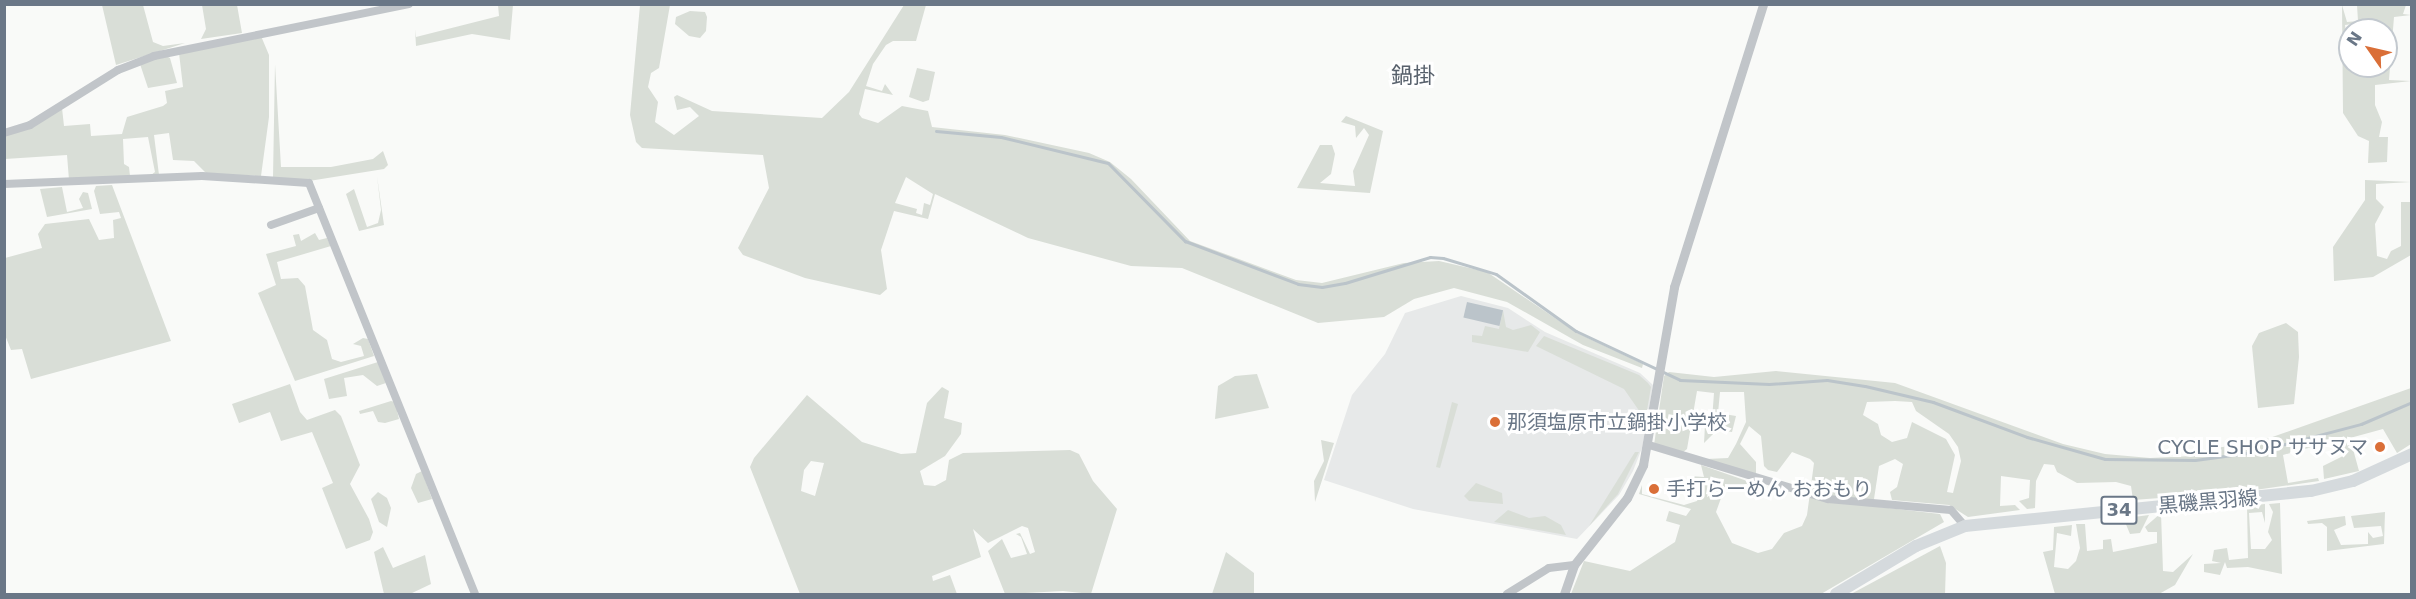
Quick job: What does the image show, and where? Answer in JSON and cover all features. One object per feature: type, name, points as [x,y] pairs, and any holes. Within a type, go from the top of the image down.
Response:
[{"type":"main road","name":"黒磯黒羽線","points":[[1836,594],[1916,546],[1965,526],[2311,491],[2353,481],[2412,454]]},
{"type":"street","points":[[4,134],[30,125],[118,70],[154,56],[409,4]]},
{"type":"street","points":[[1564,594],[1574,565],[1627,498],[1649,445],[1674,287],[1763,4]]},
{"type":"street","points":[[4,184],[202,176],[309,183],[475,594]]},
{"type":"street","points":[[271,225],[319,208]]},
{"type":"street","points":[[1649,445],[1828,499],[1952,510],[1965,526]]},
{"type":"street","points":[[1506,594],[1549,568],[1574,565]]},
{"type":"shaded area","points":[[102,5],[143,5],[153,42],[163,46],[185,43],[116,65]]},
{"type":"shaded area","points":[[202,5],[237,5],[242,33],[201,39],[206,29]]},
{"type":"shaded area","points":[[498,5],[513,5],[510,40],[472,34],[416,46],[415,29],[416,37],[499,16]]},
{"type":"shaded area","points":[[640,5],[670,5],[659,68],[651,73],[648,87],[658,102],[655,122],[674,135],[699,116],[690,107],[677,110],[674,97],[677,95],[712,111],[822,118],[849,92],[904,5],[926,5],[916,41],[893,41],[886,45],[873,64],[866,86],[882,91],[885,84],[893,95],[865,89],[859,114],[862,118],[878,123],[902,106],[928,111],[932,127],[1005,135],[1089,153],[1110,162],[1131,179],[1190,241],[1296,280],[1322,283],[1404,263],[1439,261],[1487,272],[1577,333],[1643,364],[1642,368],[1583,345],[1507,302],[1454,288],[1414,299],[1384,317],[1318,323],[1182,268],[1131,266],[1028,238],[935,194],[928,219],[894,211],[881,250],[887,289],[880,295],[805,278],[743,255],[738,248],[769,188],[763,155],[642,148],[636,142],[630,115]],"holes":[[[906,177],[933,194],[930,205],[924,203],[922,215],[916,213],[917,209],[895,203]]]},
{"type":"shaded area","points":[[2342,5],[2346,18],[2342,18]]},
{"type":"shaded area","points":[[2357,5],[2406,5],[2403,14],[2411,15],[2358,18]]},
{"type":"shaded area","points":[[690,11],[705,12],[707,17],[706,31],[700,38],[689,36],[675,24],[676,17]]},
{"type":"shaded area","points":[[261,36],[269,55],[269,117],[261,176],[207,174],[194,161],[173,160],[169,133],[154,135],[159,175],[151,175],[155,172],[148,137],[123,139],[124,164],[129,167],[130,176],[69,180],[67,155],[5,159],[5,136],[62,108],[64,126],[90,124],[91,136],[122,134],[127,117],[163,106],[167,103],[165,91],[183,87],[179,53]]},
{"type":"shaded area","points":[[166,56],[170,58],[177,83],[148,88],[140,64]]},
{"type":"shaded area","points":[[275,64],[281,167],[331,167],[373,159],[383,151],[388,165],[384,169],[309,181],[273,177]]},
{"type":"shaded area","points":[[917,68],[935,72],[929,100],[923,102],[909,97]]},
{"type":"shaded area","points":[[2343,78],[2389,78],[2389,80],[2411,81],[2375,85],[2375,105],[2382,122],[2379,137],[2388,137],[2387,162],[2368,163],[2369,141],[2358,136],[2343,113]]},
{"type":"shaded area","points":[[1346,116],[1383,131],[1370,193],[1297,188],[1320,145],[1332,145],[1335,154],[1331,174],[1320,183],[1355,186],[1353,171],[1369,135],[1364,128],[1356,138],[1355,126],[1341,122]]},
{"type":"shaded area","points":[[377,176],[384,225],[359,231],[346,194],[354,189],[367,227],[378,223],[381,210]]},
{"type":"shaded area","points":[[2365,180],[2411,182],[2376,184],[2376,199],[2384,207],[2375,224],[2377,256],[2387,259],[2391,251],[2401,246],[2401,202],[2411,202],[2411,255],[2373,277],[2334,281],[2333,247],[2365,200]]},
{"type":"shaded area","points":[[112,185],[171,341],[31,379],[22,349],[11,350],[5,335],[5,258],[42,248],[38,234],[45,224],[89,219],[99,240],[114,238],[113,220],[121,218],[119,212],[100,214],[94,191],[96,186]]},
{"type":"shaded area","points":[[62,187],[67,212],[83,208],[79,199],[83,192],[88,193],[92,209],[47,217],[40,189]]},
{"type":"shaded area","points":[[315,233],[319,240],[327,238],[331,246],[277,262],[281,279],[298,278],[305,286],[313,330],[327,340],[332,359],[341,362],[364,356],[361,346],[353,344],[363,338],[368,339],[374,356],[295,381],[258,293],[276,285],[266,254],[296,246],[293,235],[299,234],[301,241]]},
{"type":"shaded area","name":"那須塩原市立鍋掛小学校","points":[[1461,296],[1508,308],[1545,332],[1640,373],[1653,385],[1642,448],[1633,471],[1619,495],[1577,539],[1413,509],[1324,480],[1352,395],[1385,354],[1405,313]]},
{"type":"shaded area","points":[[1467,302],[1503,310],[1499,326],[1463,318]]},
{"type":"shaded area","points":[[1503,310],[1506,327],[1513,330],[1531,325],[1540,332],[1528,352],[1472,342],[1472,335],[1482,336],[1485,326],[1499,329]]},
{"type":"shaded area","points":[[2286,323],[2298,332],[2299,357],[2294,404],[2258,408],[2252,346],[2259,333]]},
{"type":"shaded area","points":[[1544,336],[1639,375],[1648,383],[1651,387],[1643,434],[1639,429],[1640,412],[1624,389],[1536,346]]},
{"type":"shaded area","points":[[378,362],[386,383],[377,386],[363,375],[344,378],[347,396],[329,399],[324,379]]},
{"type":"shaded area","points":[[1776,371],[1895,383],[2063,444],[2105,454],[2150,458],[2193,456],[2197,451],[2261,441],[2411,388],[2411,444],[2397,453],[2383,429],[2350,438],[2359,471],[2324,479],[2323,466],[2345,455],[2341,439],[2283,455],[2288,483],[2318,478],[2319,481],[2241,492],[2133,500],[2131,486],[2116,482],[2077,483],[2057,472],[2054,465],[2044,464],[2036,481],[2035,508],[2027,509],[2019,501],[2029,498],[2030,480],[2001,476],[2000,506],[2015,505],[2020,510],[1968,517],[1949,505],[1892,500],[1890,492],[1897,487],[1903,464],[1895,459],[1879,466],[1874,499],[1838,498],[1845,503],[1940,514],[1944,522],[1821,594],[1571,594],[1584,561],[1630,571],[1675,542],[1680,525],[1666,521],[1669,511],[1686,516],[1691,509],[1639,494],[1642,485],[1642,494],[1684,505],[1697,501],[1700,494],[1689,476],[1704,477],[1701,465],[1750,482],[1745,490],[1725,487],[1716,512],[1732,543],[1758,553],[1772,549],[1784,533],[1802,526],[1807,515],[1814,463],[1810,459],[1792,452],[1777,472],[1768,470],[1764,466],[1761,436],[1749,426],[1740,444],[1756,462],[1756,474],[1706,459],[1728,458],[1736,444],[1746,422],[1744,392],[1720,392],[1718,413],[1736,416],[1732,432],[1717,430],[1704,443],[1705,425],[1712,420],[1714,393],[1697,391],[1687,449],[1682,453],[1654,445],[1664,376],[1669,372],[1714,377]],"holes":[[[1867,402],[1912,402],[1916,411],[1949,434],[1958,447],[1961,461],[1953,493],[1947,492],[1955,455],[1946,439],[1912,422],[1907,438],[1892,442],[1881,435],[1878,424],[1863,415]]]},
{"type":"shaded area","points":[[1257,374],[1269,408],[1215,419],[1218,386],[1235,376]]},
{"type":"shaded area","points":[[290,384],[300,412],[307,420],[335,410],[341,416],[360,465],[350,484],[369,519],[373,532],[370,540],[346,549],[322,488],[333,483],[312,432],[281,441],[270,412],[239,423],[232,404]]},
{"type":"shaded area","points":[[942,387],[949,391],[944,418],[962,423],[961,434],[945,456],[920,471],[924,485],[935,486],[946,480],[949,460],[963,453],[1070,450],[1079,454],[1093,481],[1117,509],[1091,594],[1063,591],[1005,594],[988,551],[1002,539],[1011,558],[1027,554],[1021,537],[1016,534],[1020,533],[1030,554],[1035,552],[1028,528],[1022,526],[988,543],[973,529],[981,557],[932,576],[933,581],[950,575],[957,594],[800,594],[750,467],[754,458],[807,395],[862,442],[901,454],[916,453],[927,403]],"holes":[[[811,461],[824,463],[815,496],[801,491],[804,470]]]},
{"type":"shaded area","points":[[391,401],[395,402],[399,419],[385,423],[378,422],[373,411],[360,414],[359,411]]},
{"type":"shaded area","points":[[1452,402],[1458,404],[1440,468],[1436,467]]},
{"type":"shaded area","points":[[1321,440],[1334,443],[1315,502],[1314,481],[1324,461]]},
{"type":"shaded area","points":[[1635,452],[1639,452],[1618,494],[1589,526]]},
{"type":"shaded area","points":[[422,471],[432,499],[418,503],[411,488],[416,474]]},
{"type":"shaded area","points":[[1476,483],[1502,493],[1503,504],[1469,501],[1464,496]]},
{"type":"shaded area","points":[[378,492],[387,498],[391,508],[387,527],[379,522],[371,499]]},
{"type":"shaded area","points":[[2280,503],[2282,574],[2248,567],[2227,568],[2225,562],[2220,575],[2204,572],[2204,564],[2221,563],[2212,561],[2214,550],[2227,548],[2229,560],[2248,558],[2247,506],[2265,504],[2265,523],[2262,512],[2249,513],[2251,549],[2265,549],[2272,540],[2268,532],[2273,512],[2269,504]]},
{"type":"shaded area","points":[[1508,510],[1529,518],[1545,516],[1561,525],[1566,535],[1494,522]]},
{"type":"shaded area","points":[[2385,512],[2384,544],[2327,551],[2327,527],[2322,523],[2308,524],[2307,521],[2345,516],[2346,525],[2334,530],[2341,545],[2368,544],[2368,532],[2373,538],[2383,536],[2381,526],[2354,528],[2351,516]]},
{"type":"shaded area","points":[[2161,513],[2163,571],[2173,572],[2193,554],[2175,585],[2159,594],[2055,594],[2043,552],[2053,550],[2054,527],[2072,525],[2071,536],[2057,533],[2054,567],[2068,569],[2076,561],[2080,548],[2076,524],[2085,524],[2087,551],[2103,549],[2103,540],[2111,539],[2113,552],[2157,543],[2157,532],[2148,532],[2145,527]]},
{"type":"shaded area","points":[[2149,515],[2140,533],[2130,534],[2125,522],[2111,523],[2111,520]]},
{"type":"shaded area","points":[[1940,546],[1946,563],[1945,594],[1851,594]]},
{"type":"shaded area","points":[[383,547],[393,568],[425,555],[431,584],[410,594],[384,594],[374,552]]},
{"type":"shaded area","points":[[1226,552],[1254,573],[1254,594],[1212,594]]},
{"type":"waterway","points":[[936,131],[1001,137],[1108,163],[1185,241],[1298,284],[1322,287],[1345,283],[1430,257],[1443,258],[1496,274],[1576,331],[1680,380],[1769,384],[1827,380],[1865,386],[1933,402],[2027,437],[2105,459],[2195,460],[2254,452],[2361,424],[2412,402]]},
{"type":"place","name":"那須塩原市立鍋掛小学校","points":[[1495,422]]},
{"type":"place","name":"CYCLE SHOP ササヌマ","points":[[2380,447]]},
{"type":"place","name":"手打らーめん おおもり","points":[[1654,489]]},
{"type":"district","name":"鍋掛","points":[[1413,76]]}]
